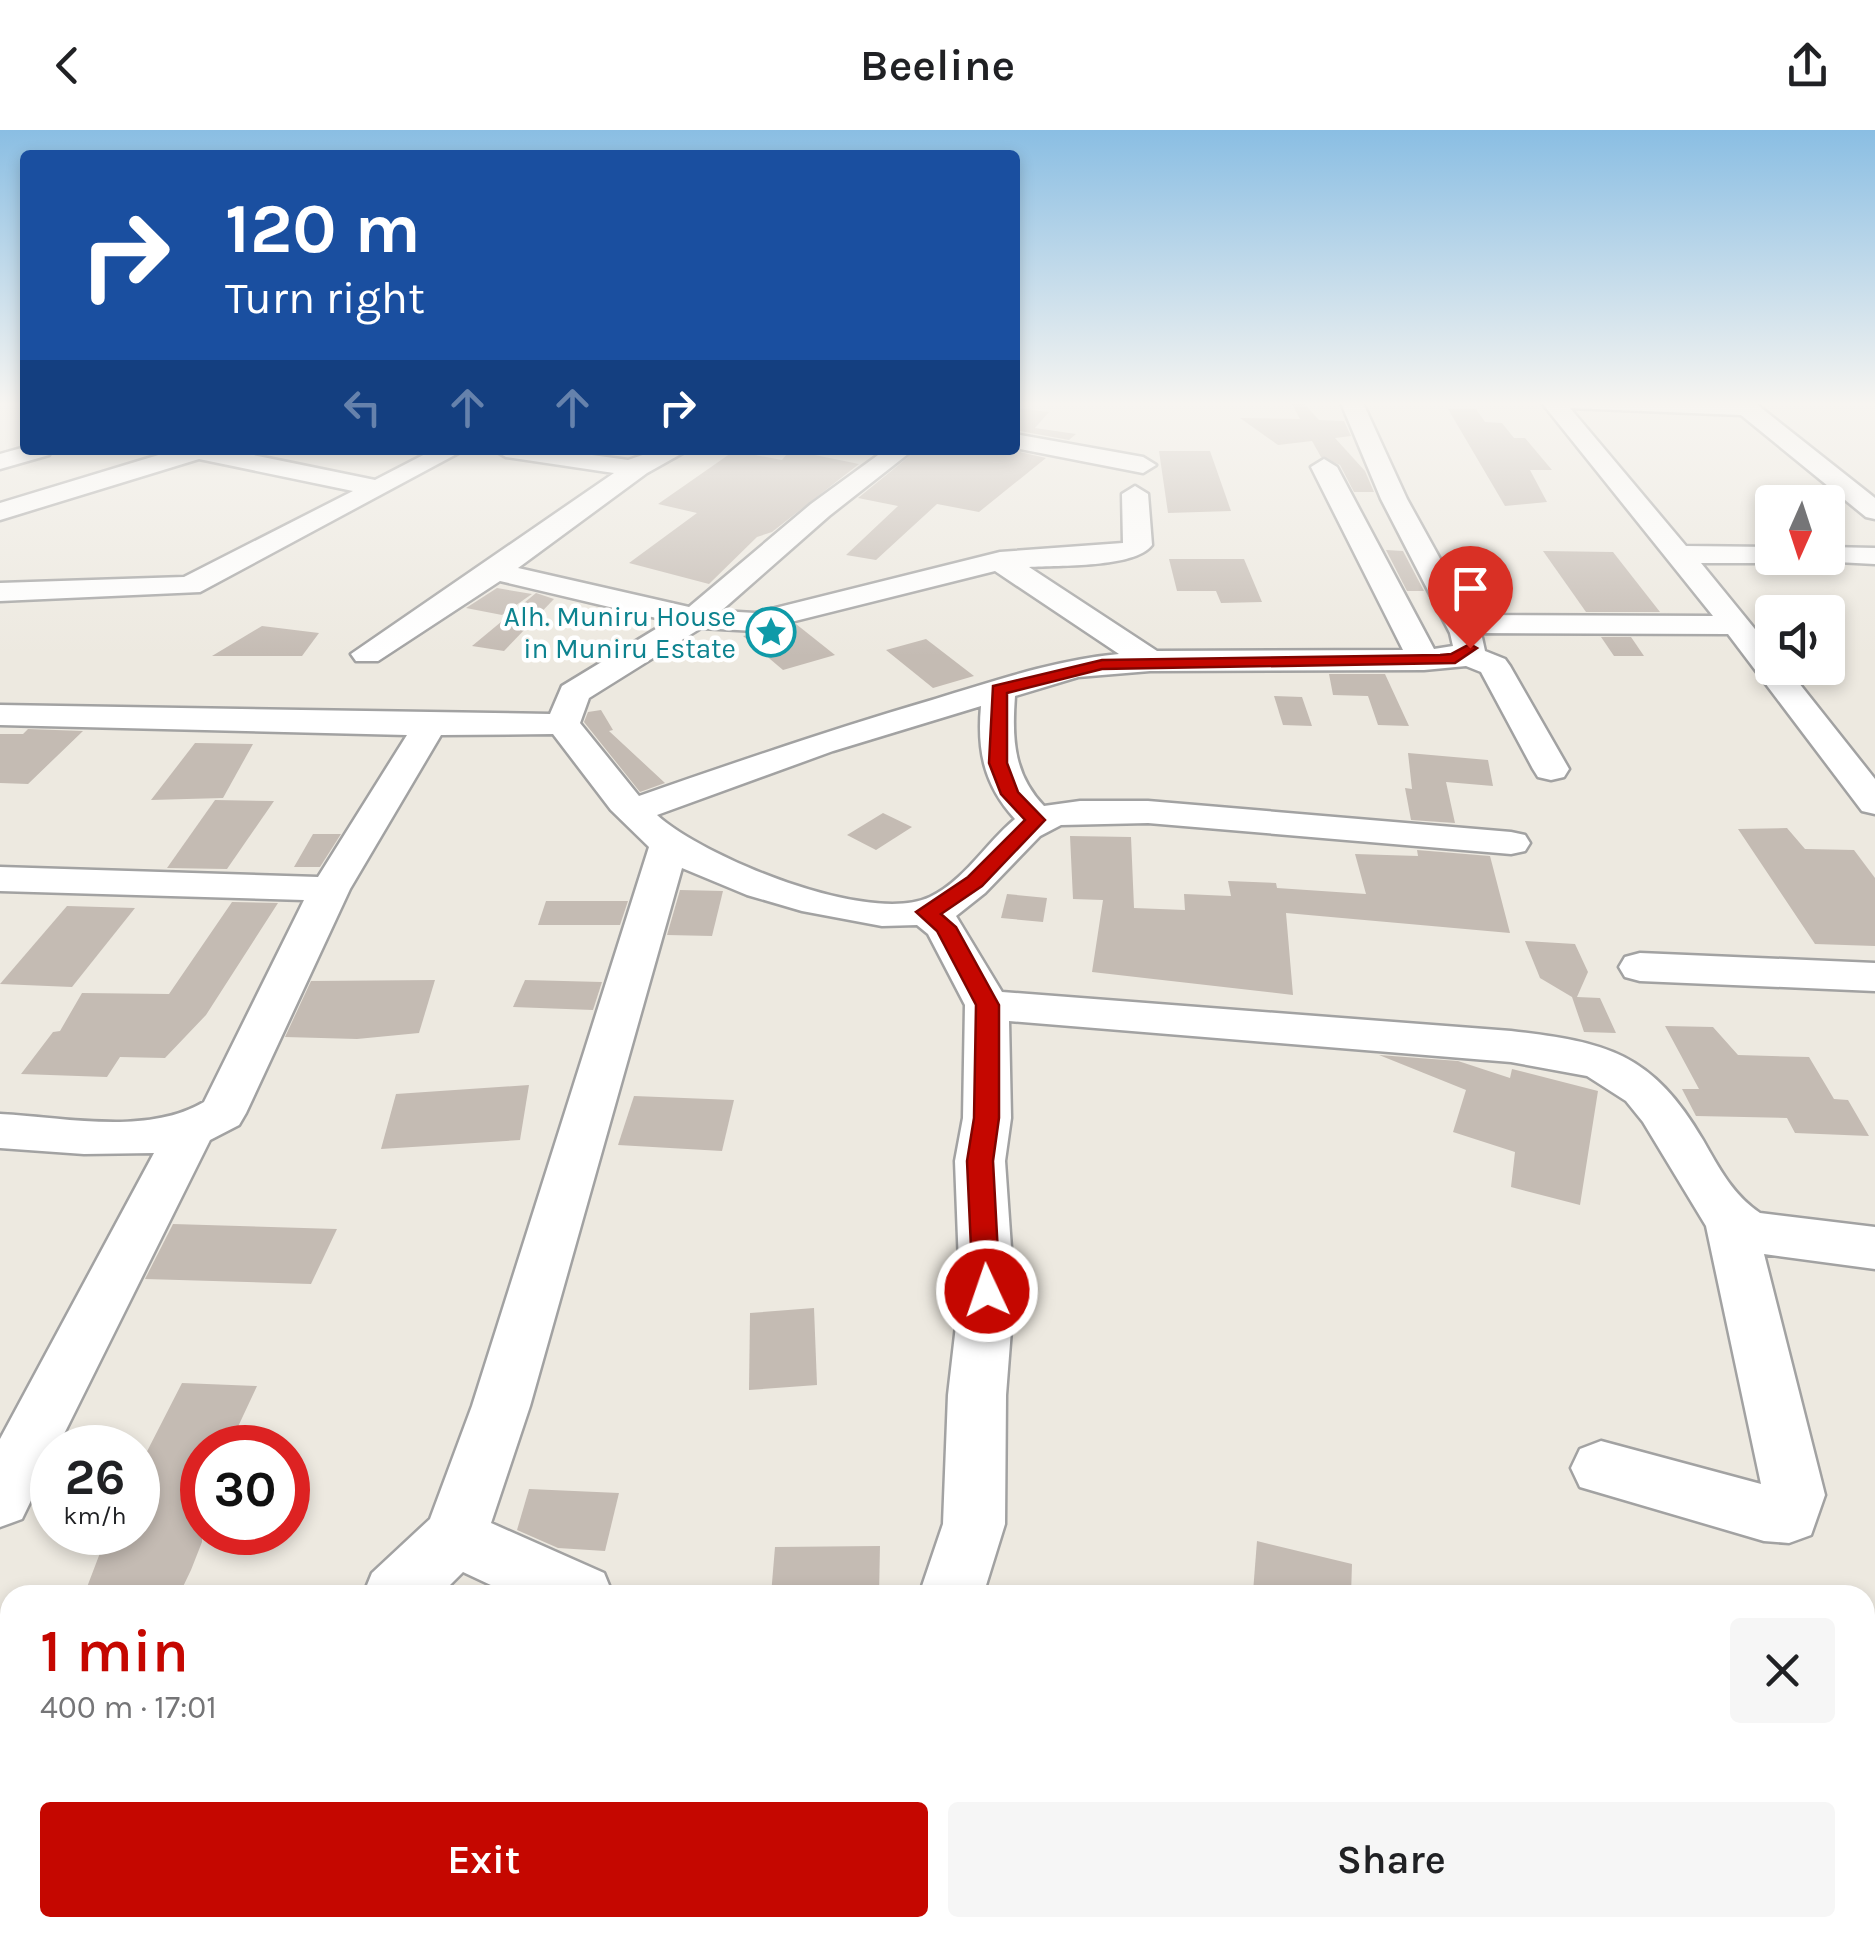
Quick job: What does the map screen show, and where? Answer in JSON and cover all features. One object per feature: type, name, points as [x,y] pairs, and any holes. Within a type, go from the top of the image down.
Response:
[{"type":"street","points":[[0,512],[81,487]]},
{"type":"street","points":[[367,654],[494,571],[611,487]]},
{"type":"street","points":[[563,724],[574,693],[695,618],[851,487]]},
{"type":"street","points":[[1334,487],[1424,660]]},
{"type":"street","points":[[1389,487],[1462,639],[1494,666],[1551,769]]},
{"type":"street","points":[[1623,487],[1738,625],[1875,803]]},
{"type":"street","points":[[1846,487],[1875,510]]},
{"type":"street","points":[[0,592],[190,586],[376,488]]},
{"type":"street","points":[[494,571],[695,618],[755,622],[1000,561],[1130,551],[1138,545],[1134,494]]},
{"type":"street","points":[[1678,554],[1755,555]]},
{"type":"street","points":[[1845,556],[1875,556]]},
{"type":"street","points":[[1000,561],[1150,661]]},
{"type":"street","points":[[1462,639],[1738,625]]},
{"type":"street","points":[[405,1585],[455,1537],[501,1406],[651,828],[821,744],[1076,668],[1150,661],[1455,658],[1462,639]]},
{"type":"street","points":[[999,690],[998,763],[1010,794],[1036,820]]},
{"type":"street","points":[[0,716],[563,724]]},
{"type":"street","points":[[563,724],[651,828],[778,893],[881,913],[926,912],[944,906],[975,882],[1036,820],[1056,814],[1115,811],[1511,843]]},
{"type":"street","points":[[0,1131],[134,1135],[190,1130],[210,1124],[222,1113],[330,888],[430,725]]},
{"type":"street","points":[[0,879],[330,888]]},
{"type":"street","points":[[926,912],[945,927],[988,1005],[986,1118],[980,1161],[987,1291],[977,1395],[974,1524],[954,1585]]},
{"type":"street","points":[[1640,967],[1875,977]]},
{"type":"street","points":[[988,1005],[1280,1024],[1554,1054],[1606,1066],[1625,1075],[1651,1100],[1683,1144],[1718,1210],[1731,1224],[1748,1232],[1875,1248]]},
{"type":"street","points":[[0,1499],[190,1130]]},
{"type":"street","points":[[1601,1468],[1764,1513],[1790,1515],[1794,1494],[1731,1224]]},
{"type":"street","points":[[455,1537],[559,1585]]},
{"type":"building","points":[[682,487],[829,487],[772,532],[757,537],[709,584],[629,563],[697,513],[658,504]]},
{"type":"building","points":[[871,487],[1010,487],[979,512],[937,504],[876,560],[846,555],[898,506],[858,498]]},
{"type":"building","points":[[1164,487],[1223,487],[1231,511],[1168,513]]},
{"type":"building","points":[[1352,487],[1372,487],[1374,492],[1354,492]]},
{"type":"building","points":[[1494,487],[1539,487],[1547,502],[1505,506]]},
{"type":"building","points":[[1386,550],[1403,551],[1424,591],[1407,591]]},
{"type":"building","points":[[1543,551],[1613,552],[1660,612],[1586,612]]},
{"type":"building","points":[[1169,559],[1244,559],[1262,602],[1221,603],[1216,591],[1177,591]]},
{"type":"building","points":[[497,588],[532,594],[502,615],[466,608]]},
{"type":"building","points":[[536,593],[554,599],[504,651],[472,646]]},
{"type":"building","points":[[796,624],[835,655],[783,670],[743,636]]},
{"type":"building","points":[[262,626],[319,633],[302,656],[212,656]]},
{"type":"building","points":[[1601,637],[1631,637],[1644,656],[1614,656]]},
{"type":"building","points":[[926,639],[974,676],[933,688],[886,650]]},
{"type":"building","points":[[1329,674],[1385,674],[1409,726],[1378,725],[1368,696],[1333,695]]},
{"type":"building","points":[[1274,696],[1302,697],[1312,726],[1283,725]]},
{"type":"building","points":[[601,710],[613,730],[609,731],[665,783],[640,792],[584,722],[588,712]]},
{"type":"building","points":[[28,729],[83,731],[28,784],[0,783],[0,734],[23,734]]},
{"type":"building","points":[[195,743],[253,744],[223,798],[151,800]]},
{"type":"building","points":[[1408,753],[1488,760],[1493,786],[1446,782],[1455,823],[1411,820],[1405,788],[1412,789]]},
{"type":"building","points":[[215,800],[274,801],[227,869],[167,868]]},
{"type":"building","points":[[883,813],[912,827],[876,850],[847,835]]},
{"type":"building","points":[[1787,828],[1805,849],[1854,850],[1875,878],[1875,946],[1815,944],[1738,829]]},
{"type":"building","points":[[313,834],[341,834],[320,867],[294,867]]},
{"type":"building","points":[[1070,836],[1131,837],[1134,908],[1185,910],[1184,894],[1231,896],[1228,881],[1366,894],[1355,854],[1418,856],[1417,850],[1490,856],[1510,933],[1286,913],[1293,995],[1092,972],[1103,900],[1073,899]]},
{"type":"building","points":[[680,890],[723,891],[712,936],[667,935]]},
{"type":"building","points":[[1007,894],[1047,898],[1043,922],[1001,918]]},
{"type":"building","points":[[546,901],[628,901],[620,925],[538,925]]},
{"type":"building","points":[[232,902],[278,903],[206,1015],[165,1058],[120,1057],[107,1077],[21,1074],[53,1032],[60,1031],[82,993],[169,994]]},
{"type":"building","points":[[67,906],[135,908],[72,987],[0,984]]},
{"type":"building","points":[[1525,941],[1575,944],[1588,972],[1577,997],[1600,998],[1616,1033],[1584,1032],[1572,997],[1540,978]]},
{"type":"building","points":[[435,980],[419,1033],[357,1039],[285,1037],[311,981]]},
{"type":"building","points":[[525,980],[602,982],[593,1010],[513,1007]]},
{"type":"building","points":[[1665,1026],[1713,1027],[1738,1055],[1809,1057],[1834,1099],[1848,1100],[1869,1136],[1795,1133],[1787,1118],[1696,1116],[1682,1089],[1699,1089]]},
{"type":"building","points":[[1379,1055],[1458,1061],[1510,1078],[1512,1069],[1598,1091],[1580,1205],[1511,1187],[1515,1152],[1453,1132],[1466,1090]]},
{"type":"building","points":[[529,1085],[520,1140],[381,1149],[396,1094]]},
{"type":"building","points":[[634,1096],[734,1100],[722,1151],[618,1145]]},
{"type":"building","points":[[173,1224],[337,1229],[311,1284],[145,1279]]},
{"type":"building","points":[[814,1308],[817,1385],[749,1390],[750,1313]]},
{"type":"building","points":[[182,1383],[257,1386],[239,1425],[180,1425],[180,1555],[197,1555],[184,1585],[88,1585],[99,1555],[160,1555],[160,1426]]},
{"type":"building","points":[[529,1489],[619,1493],[605,1551],[558,1548],[517,1530]]},
{"type":"building","points":[[1257,1541],[1352,1564],[1351,1585],[1254,1585]]},
{"type":"building","points":[[880,1546],[879,1585],[772,1585],[775,1547]]},
{"type":"place","name":"Alh. Muniru House in Muniru Estate","points":[[771,632]]},
{"type":"route","points":[[987,1291],[980,1161],[986,1118],[988,1005],[945,927],[926,912],[944,906],[975,882],[1036,820],[1010,794],[998,763],[999,690],[1102,664],[1440,660],[1455,658],[1470,648]]}]
